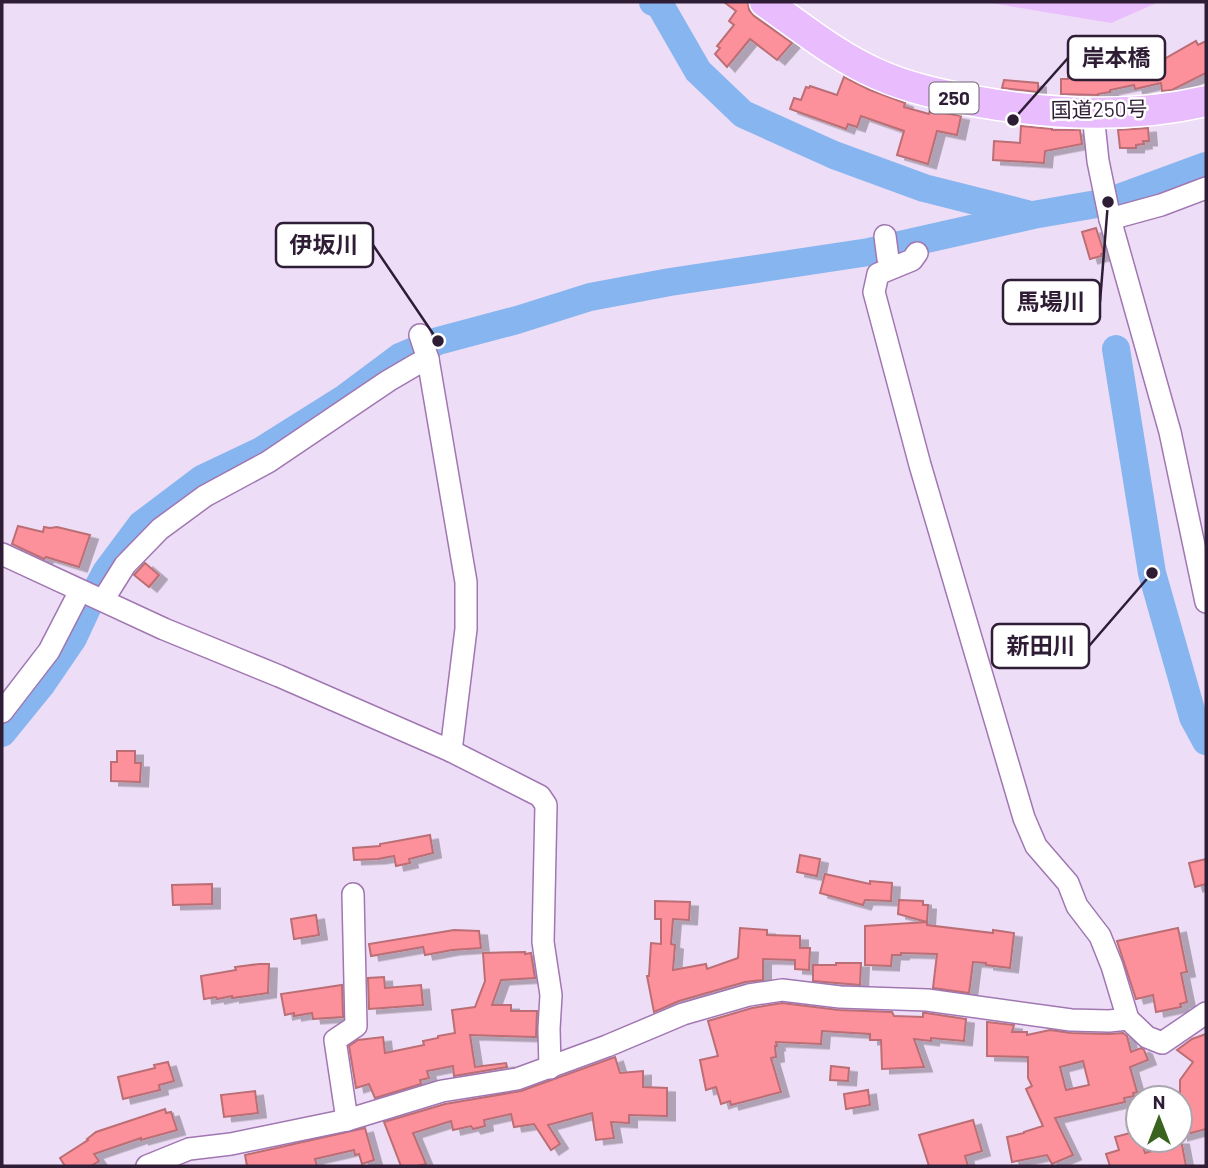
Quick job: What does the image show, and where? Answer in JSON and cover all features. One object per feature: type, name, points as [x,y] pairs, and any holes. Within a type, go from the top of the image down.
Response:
[{"type":"highway","name":"国道250号","points":[[765,2],[843,57],[911,88],[1034,111],[1093,114],[1167,108],[1206,101]]},
{"type":"street","points":[[1093,114],[1093,128],[1109,216],[1170,432],[1206,602]]},
{"type":"street","points":[[1109,216],[1161,205],[1206,188]]},
{"type":"street","points":[[917,253],[912,260],[877,274],[874,292],[916,452],[1024,818],[1036,846],[1068,883],[1077,906],[1100,936],[1128,1019],[1147,1037],[1162,1042],[1206,1013]]},
{"type":"street","points":[[2,712],[91,595],[160,529],[205,496],[268,462],[417,364],[424,347],[466,582],[466,629],[452,751]]},
{"type":"street","points":[[2,555],[164,629],[452,751],[540,796],[546,805],[542,942],[551,995],[550,1068]]},
{"type":"street","points":[[347,1120],[335,1040],[356,1026],[353,894]]},
{"type":"street","points":[[147,1166],[189,1149],[231,1144],[347,1120],[442,1091],[517,1079],[683,1014],[749,995],[782,990],[840,997],[927,1000],[1071,1020],[1128,1019]]},
{"type":"shaded area","points":[[985,2],[1159,2],[1111,23]]},
{"type":"building","points":[[724,2],[748,2],[749,10],[754,16],[792,43],[777,60],[750,39],[727,67],[715,54],[720,48],[717,46],[734,25],[729,21],[736,11]]},
{"type":"building","points":[[1196,41],[1198,45],[1206,41],[1206,73],[1172,90],[1162,91],[1161,83],[1135,89],[1134,85],[1098,95],[1061,94],[1061,79],[1068,79],[1068,75],[1107,69],[1108,77],[1133,71],[1132,69],[1157,63]]},
{"type":"building","points":[[844,77],[905,103],[904,107],[929,114],[930,110],[961,116],[957,135],[937,131],[928,164],[897,155],[904,131],[861,116],[857,127],[848,124],[846,129],[790,109],[794,98],[801,100],[806,87],[837,95]]},
{"type":"building","points":[[1004,80],[1038,83],[1038,92],[1002,88]]},
{"type":"building","points":[[1021,126],[1080,130],[1082,144],[1045,151],[1044,163],[993,160],[994,141],[1020,143]]},
{"type":"building","points":[[1148,128],[1149,141],[1143,141],[1144,144],[1136,145],[1136,148],[1120,148],[1118,130]]},
{"type":"building","points":[[1096,228],[1104,253],[1090,259],[1082,232]]},
{"type":"building","points":[[18,526],[43,532],[44,527],[57,527],[90,535],[79,567],[46,557],[44,559],[12,544]]},
{"type":"building","points":[[145,563],[159,575],[149,587],[134,575]]},
{"type":"building","points":[[117,751],[135,751],[135,763],[141,763],[140,782],[111,781],[111,762],[117,762]]},
{"type":"building","points":[[430,835],[433,853],[409,859],[410,863],[396,866],[394,856],[354,860],[353,848],[380,846]]},
{"type":"building","points":[[800,855],[820,859],[817,876],[797,872]]},
{"type":"building","points":[[1206,859],[1206,884],[1195,887],[1189,863]]},
{"type":"building","points":[[825,874],[870,884],[870,881],[892,883],[891,901],[865,900],[863,905],[820,893]]},
{"type":"building","points":[[212,884],[212,904],[173,905],[172,885]]},
{"type":"building","points":[[899,900],[923,901],[923,905],[928,905],[927,922],[898,914]]},
{"type":"building","points":[[655,901],[690,902],[689,920],[673,919],[673,970],[706,964],[707,969],[738,958],[740,928],[767,930],[767,935],[800,936],[800,948],[810,948],[809,970],[795,969],[795,960],[763,959],[763,980],[745,982],[679,1001],[654,1012],[647,976],[651,943],[661,944],[661,919],[655,919]]},
{"type":"building","points":[[316,915],[319,935],[294,939],[291,919]]},
{"type":"building","points":[[927,922],[927,925],[1014,933],[1010,968],[973,962],[969,993],[933,988],[937,954],[901,953],[892,955],[891,966],[865,965],[865,926]]},
{"type":"building","points":[[1178,928],[1187,972],[1181,973],[1187,1002],[1180,1004],[1181,1007],[1156,1012],[1153,995],[1136,999],[1117,941]]},
{"type":"building","points":[[454,930],[479,931],[481,948],[425,955],[423,947],[371,956],[369,944]]},
{"type":"building","points":[[483,953],[531,953],[535,978],[501,980],[492,1005],[511,1005],[511,1011],[537,1011],[536,1037],[470,1035],[475,1067],[506,1063],[507,1067],[454,1076],[453,1066],[427,1071],[429,1078],[420,1080],[421,1084],[375,1098],[369,1084],[356,1088],[349,1046],[358,1040],[383,1037],[385,1053],[424,1045],[423,1041],[455,1033],[452,1010],[475,1007],[485,981]]},
{"type":"building","points":[[861,963],[860,985],[813,981],[813,965]]},
{"type":"building","points":[[269,964],[268,993],[204,999],[201,976]]},
{"type":"building","points":[[384,977],[385,988],[421,985],[423,1005],[369,1009],[368,978]]},
{"type":"building","points":[[342,985],[343,1017],[313,1019],[312,1013],[285,1015],[281,994]]},
{"type":"building","points":[[782,1003],[839,1010],[892,1012],[894,1016],[923,1017],[923,1013],[926,1013],[966,1019],[964,1041],[914,1039],[924,1067],[882,1069],[881,1040],[870,1040],[870,1034],[822,1031],[821,1044],[776,1042],[776,1057],[771,1058],[781,1092],[731,1105],[730,1101],[721,1104],[716,1087],[706,1090],[700,1060],[718,1056],[708,1021],[752,1008]]},
{"type":"building","points":[[987,1022],[1014,1025],[1012,1032],[1027,1032],[1027,1035],[1050,1030],[1071,1033],[1123,1033],[1127,1036],[1131,1052],[1141,1048],[1148,1060],[1130,1067],[1135,1084],[1124,1084],[1124,1102],[1055,1118],[1073,1155],[1052,1164],[1047,1155],[1012,1162],[1007,1137],[1043,1126],[1026,1089],[1032,1086],[1028,1078],[1028,1057],[987,1056]],"holes":[[[1083,1061],[1089,1085],[1066,1090],[1060,1067]]]},
{"type":"building","points":[[1206,1034],[1206,1129],[1194,1132],[1194,1084],[1180,1084],[1193,1062],[1177,1050],[1192,1039]]},
{"type":"building","points":[[615,1057],[620,1073],[643,1071],[643,1087],[667,1088],[667,1116],[629,1115],[629,1123],[611,1122],[614,1138],[596,1140],[592,1113],[548,1125],[560,1144],[551,1150],[534,1124],[514,1127],[511,1114],[484,1120],[485,1126],[473,1129],[471,1126],[453,1130],[451,1121],[413,1133],[426,1164],[401,1166],[384,1122],[445,1104],[521,1091]]},
{"type":"building","points":[[168,1062],[174,1081],[159,1085],[160,1090],[123,1099],[118,1077]]},
{"type":"building","points":[[831,1066],[849,1068],[848,1081],[830,1080]]},
{"type":"building","points":[[868,1090],[870,1105],[846,1109],[844,1094]]},
{"type":"building","points":[[255,1091],[258,1113],[224,1117],[221,1095]]},
{"type":"building","points":[[165,1109],[166,1113],[171,1112],[177,1130],[141,1138],[94,1154],[99,1161],[91,1166],[65,1166],[60,1158],[96,1132]]},
{"type":"building","points":[[973,1120],[982,1151],[965,1156],[968,1166],[929,1166],[919,1135]]},
{"type":"building","points":[[365,1128],[374,1160],[362,1164],[359,1154],[355,1155],[354,1150],[315,1159],[317,1166],[247,1166],[245,1155]]},
{"type":"building","points":[[1124,1135],[1124,1154],[1184,1154],[1186,1166],[1110,1166],[1106,1154],[1119,1150],[1115,1137]]},
{"type":"waterway","points":[[653,2],[660,5],[698,71],[743,114],[834,155],[924,188],[1027,214]]},
{"type":"waterway","points":[[2,733],[41,685],[73,638],[106,572],[141,525],[202,479],[261,451],[345,398],[400,357],[438,341],[590,297],[869,252],[1033,215],[1108,202],[1206,166]]},
{"type":"waterway","points":[[1116,349],[1152,573],[1193,717],[1206,741]]},
{"type":"place","name":"岸本橋","points":[[1013,120]]},
{"type":"place","name":"馬場川","points":[[1108,202]]},
{"type":"place","name":"伊坂川","points":[[438,341]]},
{"type":"place","name":"新田川","points":[[1152,573]]}]
